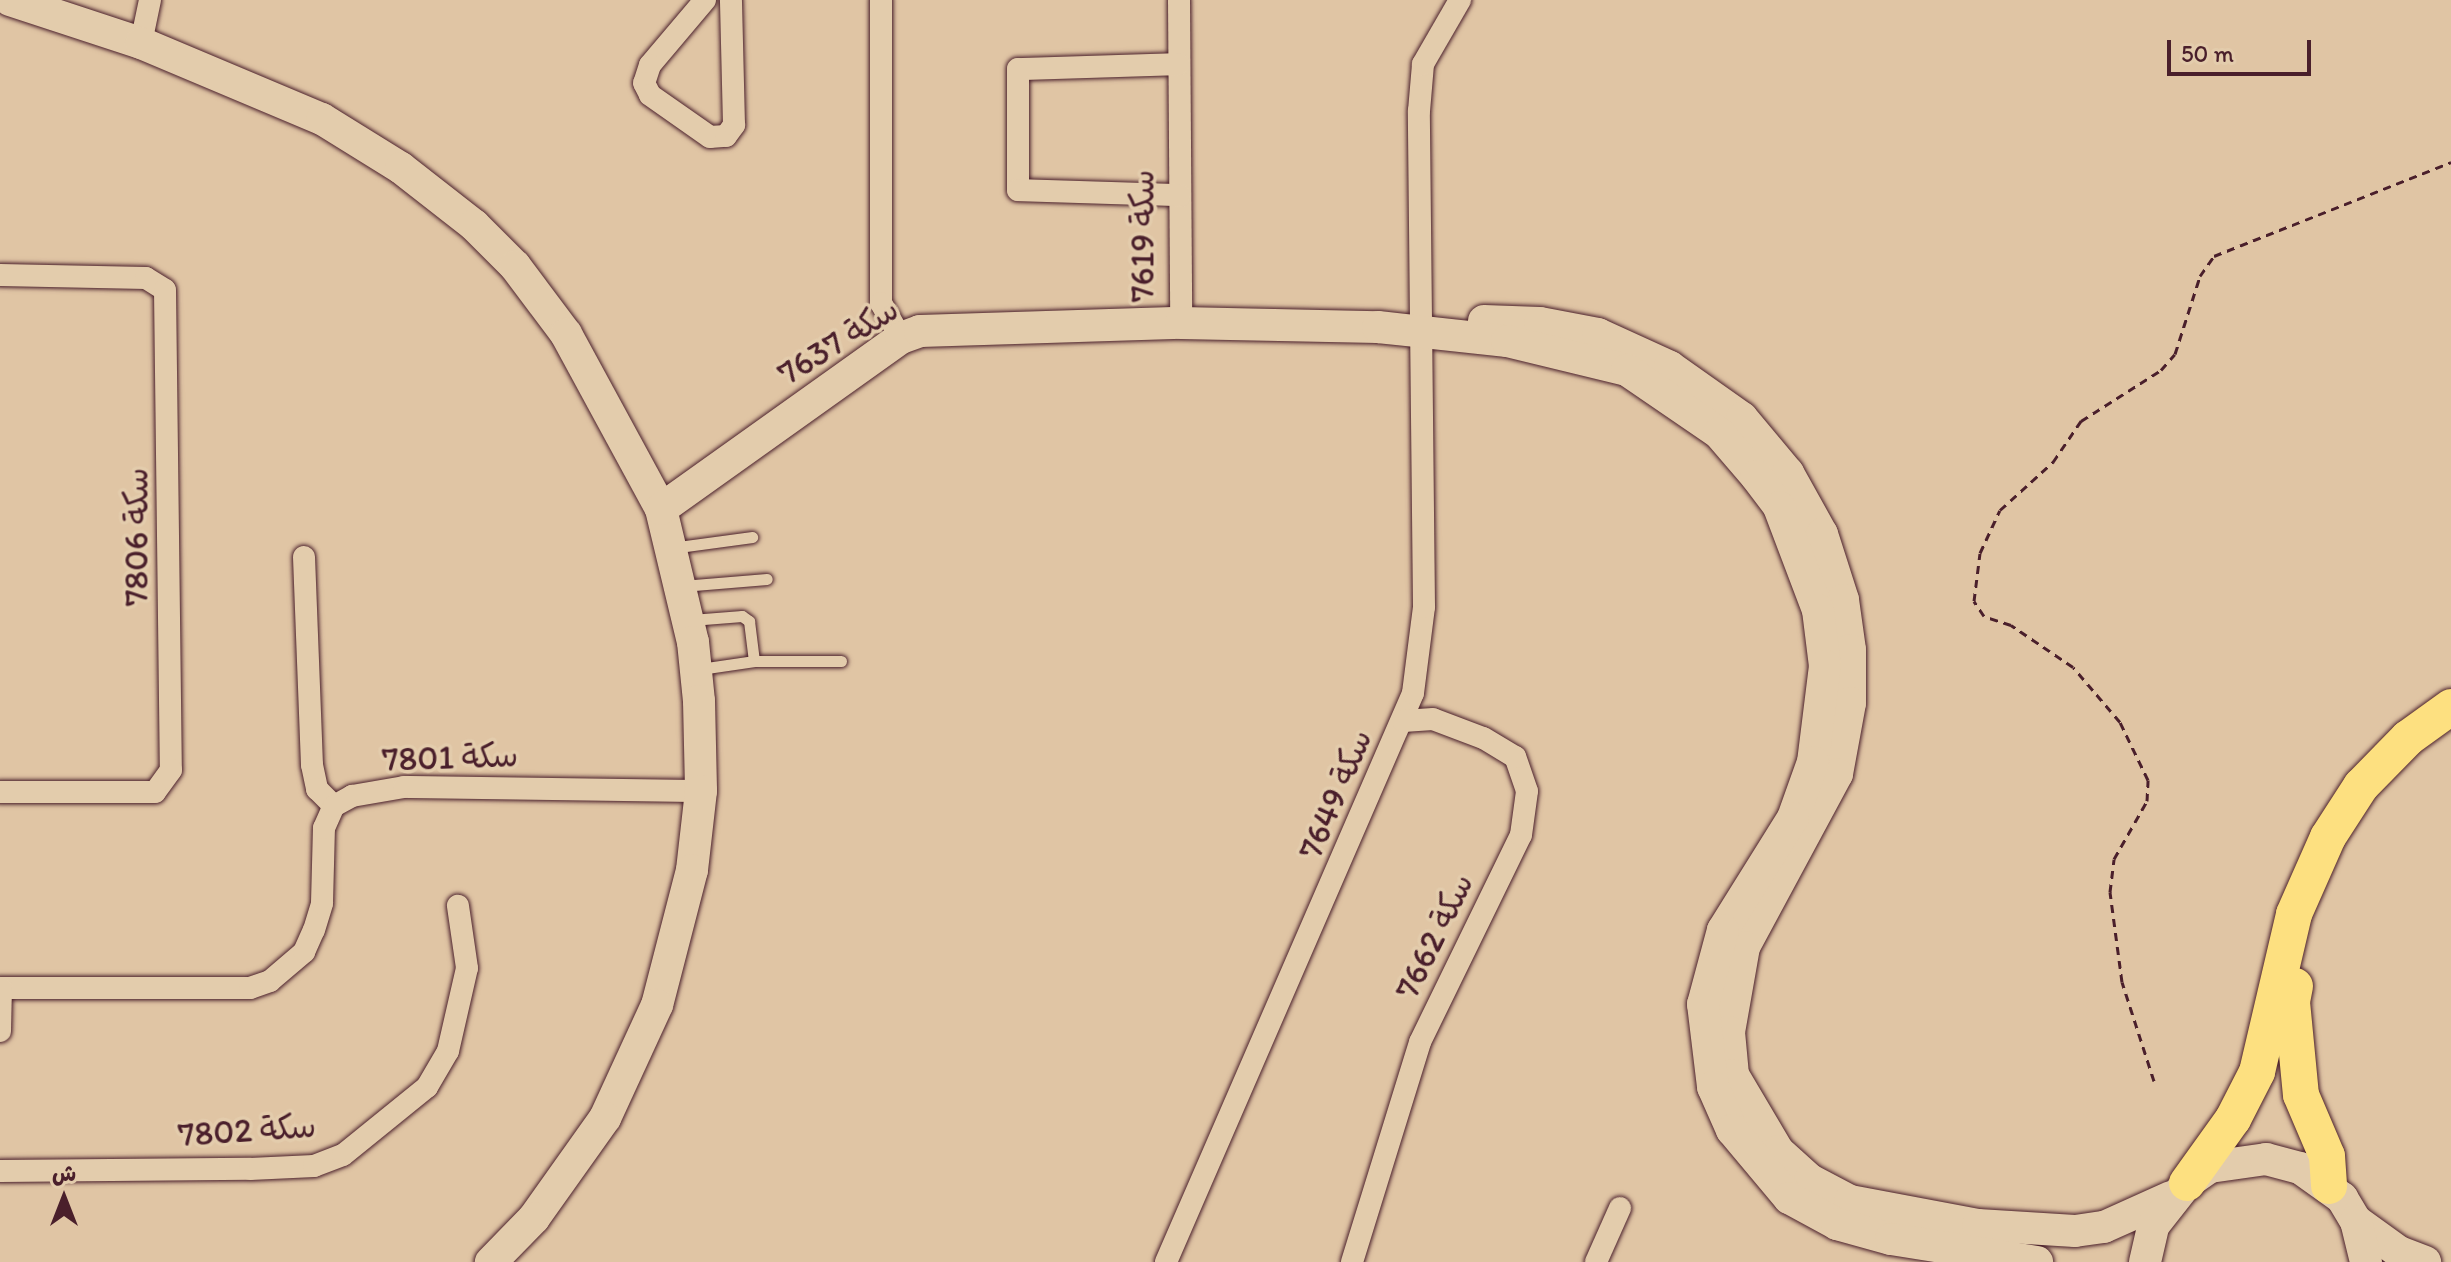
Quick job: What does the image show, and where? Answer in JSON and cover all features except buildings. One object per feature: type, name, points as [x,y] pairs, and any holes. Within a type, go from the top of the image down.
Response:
[{"type":"main road","points":[[2179,1190],[2233,1119],[2257,1072],[2294,914],[2328,837],[2361,786],[2408,738],[2451,707]]},
{"type":"main road","points":[[2329,1186],[2327,1156],[2301,1095],[2295,1044],[2292,1002],[2305,939],[2318,896],[2347,840],[2397,778],[2451,730]]},
{"type":"street","points":[[10,0],[141,43],[322,119],[401,168],[474,225],[515,266],[566,334],[661,509],[689,620],[696,670],[701,791],[692,870],[677,937],[634,1060],[574,1166],[491,1262]]},
{"type":"street","points":[[141,43],[150,0]]},
{"type":"street","points":[[705,0],[650,65],[644,83],[650,95],[710,137],[726,136],[734,125],[731,0]]},
{"type":"street","points":[[881,0],[881,303],[901,338]]},
{"type":"street","name":"سكة 7619","points":[[1179,0],[1181,323],[1425,328]]},
{"type":"street","name":"سكة 7649","points":[[1166,1262],[1403,721],[1422,654],[1425,328],[1419,239],[1423,64],[1460,0]]},
{"type":"street","points":[[1179,64],[1018,69],[1018,190],[1180,195]]},
{"type":"street","name":"سكة 7806","points":[[0,275],[146,278],[165,290],[171,770],[155,792],[0,792]]},
{"type":"street","name":"سكة 7637","points":[[661,509],[901,338],[949,326],[1181,323]]},
{"type":"street","points":[[1425,328],[1540,323],[1639,349],[1742,418],[1788,473],[1822,534],[1843,600],[1850,650],[1850,703],[1837,774],[1744,947],[1729,1032],[1733,1075],[1778,1151],[1810,1180],[1850,1201],[1978,1225],[2075,1231],[2104,1227],[2179,1190],[2210,1167],[2266,1159],[2300,1168],[2329,1186],[2356,1221],[2399,1252],[2425,1262]]},
{"type":"street","points":[[1425,328],[1507,341],[1627,370],[1719,433],[1779,507],[1818,610],[1825,666],[1822,715],[1813,762],[1793,818],[1738,900],[1715,952],[1703,1004],[1713,1087],[1732,1130],[1789,1198],[1837,1224],[1891,1239],[2037,1262]]},
{"type":"street","points":[[0,1031],[1,988],[250,988],[270,981],[304,952],[322,903],[324,828],[334,806],[317,789],[312,765],[304,557]]},
{"type":"street","name":"سكة 7662","points":[[1352,1262],[1420,1042],[1521,835],[1527,791],[1515,757],[1483,738],[1433,719],[1403,721]]},
{"type":"street","name":"سكة 7801","points":[[334,806],[352,796],[404,787],[701,791]]},
{"type":"street","name":"سكة 7802","points":[[0,1171],[250,1169],[314,1166],[343,1155],[427,1087],[448,1051],[467,968],[458,906]]},
{"type":"street","points":[[2145,1262],[2153,1226],[2179,1190]]},
{"type":"street","points":[[1596,1262],[1620,1208]]},
{"type":"street","points":[[2356,1221],[2366,1262]]},
{"type":"lane","points":[[671,548],[752,537]]},
{"type":"lane","points":[[682,586],[767,579]]},
{"type":"lane","points":[[689,620],[742,616],[749,621],[754,661]]},
{"type":"lane","points":[[696,670],[754,661],[841,661]]},
{"type":"path","points":[[2154,1081],[2122,982],[2110,892],[2114,859],[2147,801],[2148,780],[2120,722],[2073,667],[2011,625],[1984,616],[1974,601],[1980,553],[2000,510],[2053,462],[2081,421],[2161,370],[2175,354],[2200,276],[2214,256],[2451,162]]}]
